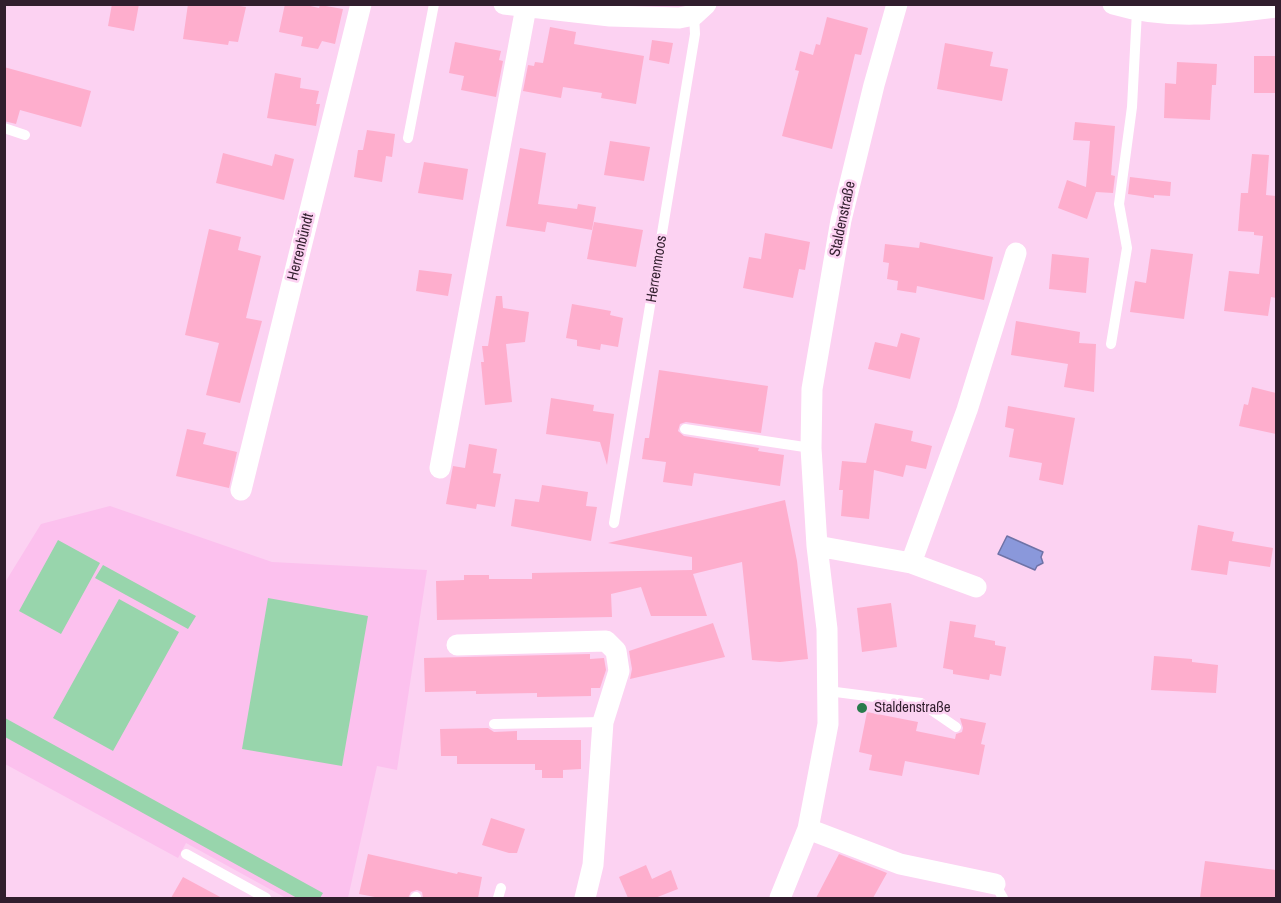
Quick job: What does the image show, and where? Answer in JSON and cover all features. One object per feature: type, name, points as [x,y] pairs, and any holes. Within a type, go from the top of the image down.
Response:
[{"type":"street","name":"Herrenbündt","points":[[242,490],[361,4]]},
{"type":"street","points":[[504,4],[621,16],[678,18],[700,10]]},
{"type":"street","name":"Staldenstraße","points":[[780,898],[808,829],[828,724],[827,629],[817,546],[811,448],[812,389],[841,220],[874,85],[897,4]]},
{"type":"street","points":[[1113,4],[1137,11],[1197,15],[1276,7]]},
{"type":"street","points":[[440,468],[526,7]]},
{"type":"street","points":[[911,563],[967,410],[1016,253]]},
{"type":"street","points":[[817,546],[911,563],[976,587]]},
{"type":"street","points":[[457,645],[606,641],[616,651],[619,671],[603,722],[593,865],[585,898]]},
{"type":"street","points":[[808,829],[900,864],[999,891]]},
{"type":"lane","points":[[408,138],[434,4]]},
{"type":"lane","name":"Herrenmoos","points":[[614,523],[700,10]]},
{"type":"lane","points":[[1111,344],[1127,248],[1119,204],[1132,107],[1137,11]]},
{"type":"lane","points":[[4,128],[25,135]]},
{"type":"lane","points":[[686,429],[811,448]]},
{"type":"lane","points":[[828,691],[921,703],[956,727]]},
{"type":"lane","points":[[494,724],[603,722]]},
{"type":"lane","points":[[186,854],[266,898]]},
{"type":"shaded area","points":[[110,506],[272,562],[427,570],[397,770],[377,766],[348,898],[286,898],[186,843],[178,858],[5,764],[4,584],[41,524]]},
{"type":"green space","points":[[58,540],[100,563],[61,634],[19,611]]},
{"type":"green space","points":[[103,565],[196,616],[188,629],[95,578]]},
{"type":"green space","points":[[268,598],[368,616],[342,766],[242,749]]},
{"type":"green space","points":[[119,599],[179,632],[113,751],[53,718]]},
{"type":"green space","points":[[5,718],[323,893],[320,898],[297,898],[5,737]]},
{"type":"water","points":[[1007,536],[1043,552],[1041,557],[1043,563],[1035,570],[998,554]]},
{"type":"building","points":[[112,4],[139,4],[134,31],[108,26]]},
{"type":"building","points":[[188,4],[228,4],[246,7],[238,42],[229,41],[228,45],[183,39]]},
{"type":"building","points":[[285,4],[302,4],[319,8],[320,5],[343,9],[335,44],[322,41],[318,49],[301,46],[303,37],[279,32]]},
{"type":"building","points":[[827,17],[868,28],[861,55],[855,54],[832,149],[782,136],[799,71],[795,70],[800,51],[813,55],[816,44],[820,45]]},
{"type":"building","points":[[550,27],[576,32],[574,44],[644,56],[636,104],[601,98],[602,93],[563,87],[561,98],[523,91],[528,65],[534,66],[535,62],[543,63]]},
{"type":"building","points":[[652,40],[673,43],[669,64],[649,60]]},
{"type":"building","points":[[455,42],[501,51],[499,60],[503,61],[496,97],[461,90],[464,76],[449,73]]},
{"type":"building","points":[[945,43],[993,52],[990,66],[1008,69],[1002,101],[937,89]]},
{"type":"building","points":[[1254,56],[1276,56],[1276,93],[1254,93]]},
{"type":"building","points":[[1177,62],[1217,64],[1216,85],[1212,85],[1210,120],[1164,118],[1165,83],[1176,84]]},
{"type":"building","points":[[4,67],[91,91],[81,127],[20,110],[16,124],[4,121]]},
{"type":"building","points":[[275,73],[301,78],[300,88],[319,91],[316,104],[320,104],[316,126],[267,118]]},
{"type":"building","points":[[1075,122],[1115,126],[1111,175],[1115,176],[1113,193],[1096,192],[1087,219],[1058,208],[1067,180],[1086,187],[1090,141],[1073,140]]},
{"type":"building","points":[[367,130],[395,134],[392,157],[386,156],[382,182],[354,177],[358,150],[363,150]]},
{"type":"building","points":[[610,141],[650,147],[644,181],[604,175]]},
{"type":"building","points":[[520,148],[546,153],[538,204],[577,209],[578,204],[596,207],[592,230],[547,222],[545,232],[506,226]]},
{"type":"building","points":[[223,153],[272,166],[275,154],[294,159],[284,200],[216,183]]},
{"type":"building","points":[[1252,154],[1269,155],[1266,195],[1276,196],[1276,298],[1271,297],[1268,316],[1224,311],[1229,271],[1259,274],[1263,236],[1254,235],[1254,232],[1238,231],[1241,193],[1248,193]]},
{"type":"building","points":[[424,162],[468,169],[463,200],[418,193]]},
{"type":"building","points":[[1130,177],[1171,182],[1170,196],[1154,195],[1154,198],[1128,194]]},
{"type":"building","points":[[594,222],[643,230],[636,267],[587,259]]},
{"type":"building","points":[[209,229],[241,237],[238,250],[261,256],[246,318],[262,321],[240,403],[206,395],[219,343],[185,335]]},
{"type":"building","points":[[765,233],[810,242],[805,270],[799,269],[793,298],[743,288],[749,257],[761,259]]},
{"type":"building","points":[[920,242],[993,257],[984,300],[917,286],[916,293],[897,290],[898,281],[887,279],[889,263],[883,262],[885,244],[919,248]]},
{"type":"building","points":[[1151,249],[1193,254],[1184,319],[1130,312],[1135,281],[1146,283]]},
{"type":"building","points":[[1052,254],[1089,258],[1086,293],[1049,289]]},
{"type":"building","points":[[419,270],[452,274],[448,296],[416,291]]},
{"type":"building","points":[[496,296],[502,296],[503,308],[529,312],[525,342],[506,344],[512,402],[485,405],[481,362],[484,362],[482,346],[488,346]]},
{"type":"building","points":[[572,304],[611,311],[610,315],[623,318],[618,347],[601,344],[600,350],[577,346],[577,340],[566,338]]},
{"type":"building","points":[[1016,321],[1080,332],[1079,343],[1096,344],[1094,392],[1064,387],[1068,364],[1011,355]]},
{"type":"building","points":[[901,333],[920,338],[910,379],[868,369],[875,342],[897,347]]},
{"type":"building","points":[[659,370],[768,386],[761,433],[686,422],[680,424],[678,431],[684,436],[759,448],[758,451],[784,455],[780,486],[694,473],[692,486],[663,482],[666,462],[642,459],[645,438],[649,438]]},
{"type":"building","points":[[1252,387],[1276,393],[1276,434],[1239,426],[1244,404],[1248,405]]},
{"type":"building","points":[[551,398],[594,405],[593,411],[614,414],[607,465],[600,442],[546,434]]},
{"type":"building","points":[[1008,406],[1075,418],[1063,485],[1039,480],[1042,463],[1009,457],[1014,429],[1005,427]]},
{"type":"building","points":[[875,423],[913,431],[911,441],[932,446],[926,469],[906,465],[903,477],[874,470],[869,519],[841,516],[843,490],[839,490],[842,461],[866,463]]},
{"type":"building","points":[[187,429],[206,433],[203,444],[237,452],[229,488],[176,476]]},
{"type":"building","points":[[469,444],[497,449],[493,473],[501,474],[495,507],[477,504],[476,509],[446,504],[453,466],[465,468]]},
{"type":"building","points":[[542,485],[588,492],[586,506],[597,507],[591,541],[511,526],[515,499],[539,502]]},
{"type":"building","points":[[785,500],[797,561],[808,659],[780,662],[752,660],[742,562],[693,574],[707,616],[651,616],[641,587],[611,594],[612,617],[437,620],[436,581],[464,580],[464,575],[489,575],[489,579],[532,579],[532,573],[692,570],[692,557],[608,543]]},
{"type":"building","points":[[1198,525],[1234,532],[1232,541],[1273,548],[1270,567],[1229,561],[1227,575],[1191,570]]},
{"type":"building","points":[[891,603],[897,647],[862,652],[857,608]]},
{"type":"building","points":[[950,621],[976,625],[974,637],[995,641],[995,645],[1006,647],[1001,676],[990,674],[989,680],[953,674],[953,670],[943,668]]},
{"type":"building","points":[[713,623],[725,657],[630,679],[632,669],[629,651]]},
{"type":"building","points":[[590,654],[590,659],[604,658],[606,670],[600,688],[591,688],[591,696],[537,697],[537,693],[425,692],[424,658]]},
{"type":"building","points":[[1154,656],[1192,659],[1192,662],[1218,665],[1216,693],[1151,690]]},
{"type":"building","points":[[867,712],[918,722],[916,731],[955,739],[956,734],[962,732],[963,728],[960,718],[986,723],[981,744],[985,745],[979,775],[905,761],[902,776],[869,770],[872,755],[859,752]]},
{"type":"building","points":[[488,728],[494,732],[517,731],[517,740],[581,740],[581,769],[563,770],[563,778],[542,778],[542,770],[535,770],[535,764],[457,764],[457,756],[441,756],[440,729]]},
{"type":"building","points":[[491,818],[525,829],[517,853],[482,845]]},
{"type":"building","points":[[368,854],[457,874],[458,872],[482,877],[478,898],[423,898],[422,892],[417,890],[411,892],[408,898],[380,898],[359,894]]},
{"type":"building","points":[[839,854],[887,873],[873,898],[816,898]]},
{"type":"building","points":[[1205,861],[1276,870],[1276,898],[1200,898]]},
{"type":"building","points":[[646,865],[652,879],[671,870],[678,889],[655,898],[628,898],[619,877]]},
{"type":"building","points":[[183,877],[222,898],[171,898]]},
{"type":"place","name":"Staldenstraße","points":[[862,708]]}]
